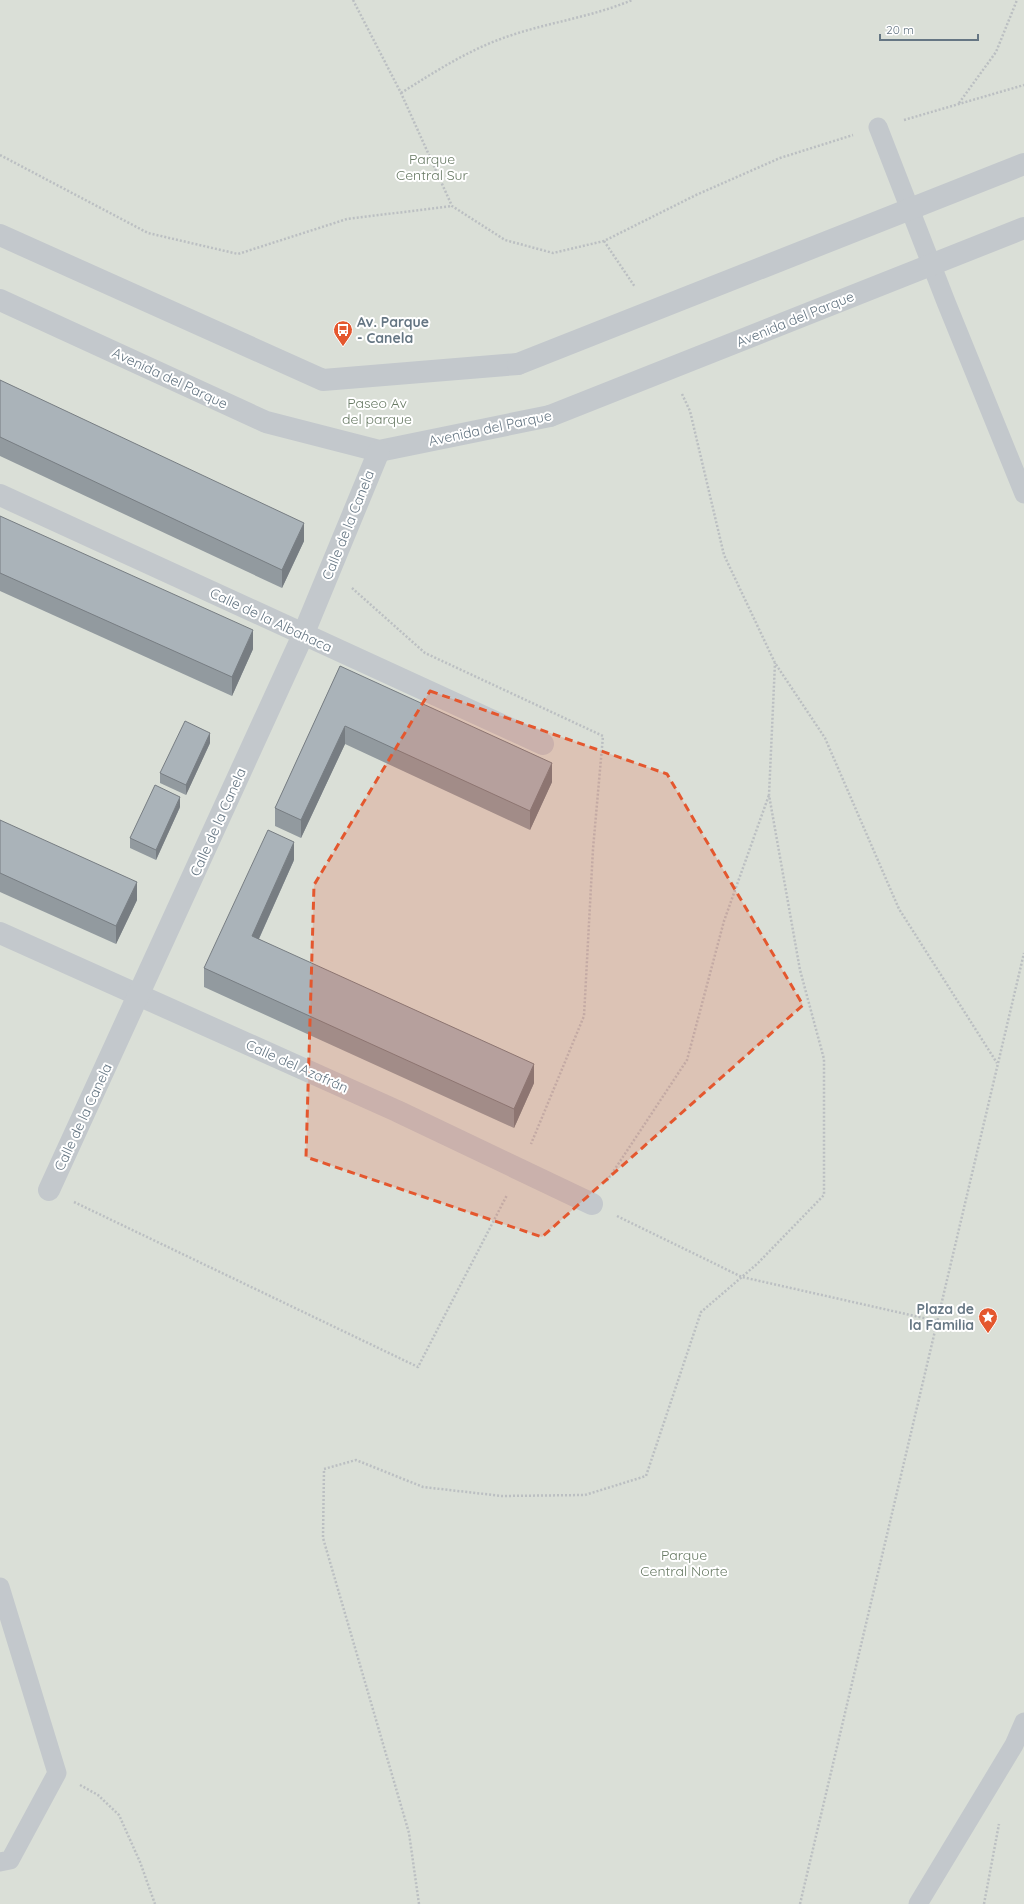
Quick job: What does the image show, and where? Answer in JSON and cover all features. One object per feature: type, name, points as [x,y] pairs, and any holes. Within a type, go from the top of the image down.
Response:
[{"type":"street","points":[[878,127],[946,302],[1024,494]]},
{"type":"street","points":[[0,235],[323,380],[518,364],[1024,164]]},
{"type":"street","name":"Avenida del Parque","points":[[0,300],[266,422],[379,451],[550,416],[1024,228]]},
{"type":"street","name":"Calle de la Canela","points":[[49,1190],[303,635],[379,451]]},
{"type":"street","name":"Calle de la Albahaca","points":[[0,495],[543,744]]},
{"type":"street","name":"Calle del Azafrán","points":[[0,933],[397,1111],[592,1204]]},
{"type":"street","points":[[0,1587],[57,1773],[10,1860],[0,1862]]},
{"type":"street","points":[[918,1904],[1014,1745],[1024,1722]]},
{"type":"path","points":[[352,0],[401,93],[452,206],[505,240],[553,253],[604,241],[696,195],[780,158],[878,127],[1024,85]]},
{"type":"path","points":[[401,93],[456,58],[509,36],[611,9],[632,0]]},
{"type":"path","points":[[959,104],[996,52],[1017,0]]},
{"type":"path","points":[[0,155],[148,233],[238,254],[347,219],[452,206]]},
{"type":"path","points":[[604,241],[635,288]]},
{"type":"path","points":[[680,389],[690,411],[724,555],[775,663],[825,738],[899,909],[997,1063]]},
{"type":"path","points":[[49,1190],[418,1367],[521,1169],[584,1016],[593,849],[603,736],[426,653],[331,569]]},
{"type":"path","points":[[419,1904],[409,1833],[323,1538],[324,1469],[356,1460],[423,1487],[502,1496],[585,1495],[646,1476],[701,1312],[757,1264],[824,1195],[824,1059],[800,970],[769,795],[775,663]]},
{"type":"path","points":[[769,795],[724,921],[687,1060],[592,1204],[742,1277],[937,1322]]},
{"type":"path","points":[[800,1904],[1024,953]]},
{"type":"path","points":[[57,1773],[98,1795],[119,1815],[140,1862],[155,1904]]},
{"type":"highlighted area","points":[[430,691],[667,774],[803,1005],[542,1237],[306,1157],[314,885]]},
{"type":"green space","points":[[0,0],[1024,0],[1024,1904],[0,1904]]},
{"type":"building","points":[[0,380],[304,523],[282,570],[0,437]]},
{"type":"building","points":[[0,516],[253,630],[232,677],[0,573]]},
{"type":"building","points":[[340,666],[552,763],[530,811],[345,726],[301,820],[275,808]]},
{"type":"building","points":[[185,721],[210,733],[186,785],[160,773]]},
{"type":"building","points":[[155,785],[180,797],[156,850],[130,838]]},
{"type":"building","points":[[0,820],[137,882],[116,926],[0,873]]},
{"type":"building","points":[[268,830],[294,842],[252,936],[534,1064],[514,1109],[204,968]]},
{"type":"place","name":"Av. Parque - Canela","points":[[343,347]]},
{"type":"place","name":"Plaza de la Familia","points":[[988,1334]]},
{"type":"park label","name":"Parque Central Sur","points":[[432,168]]},
{"type":"park label","name":"Paseo Av del parque","points":[[377,412]]},
{"type":"park label","name":"Parque Central Norte","points":[[684,1564]]}]
